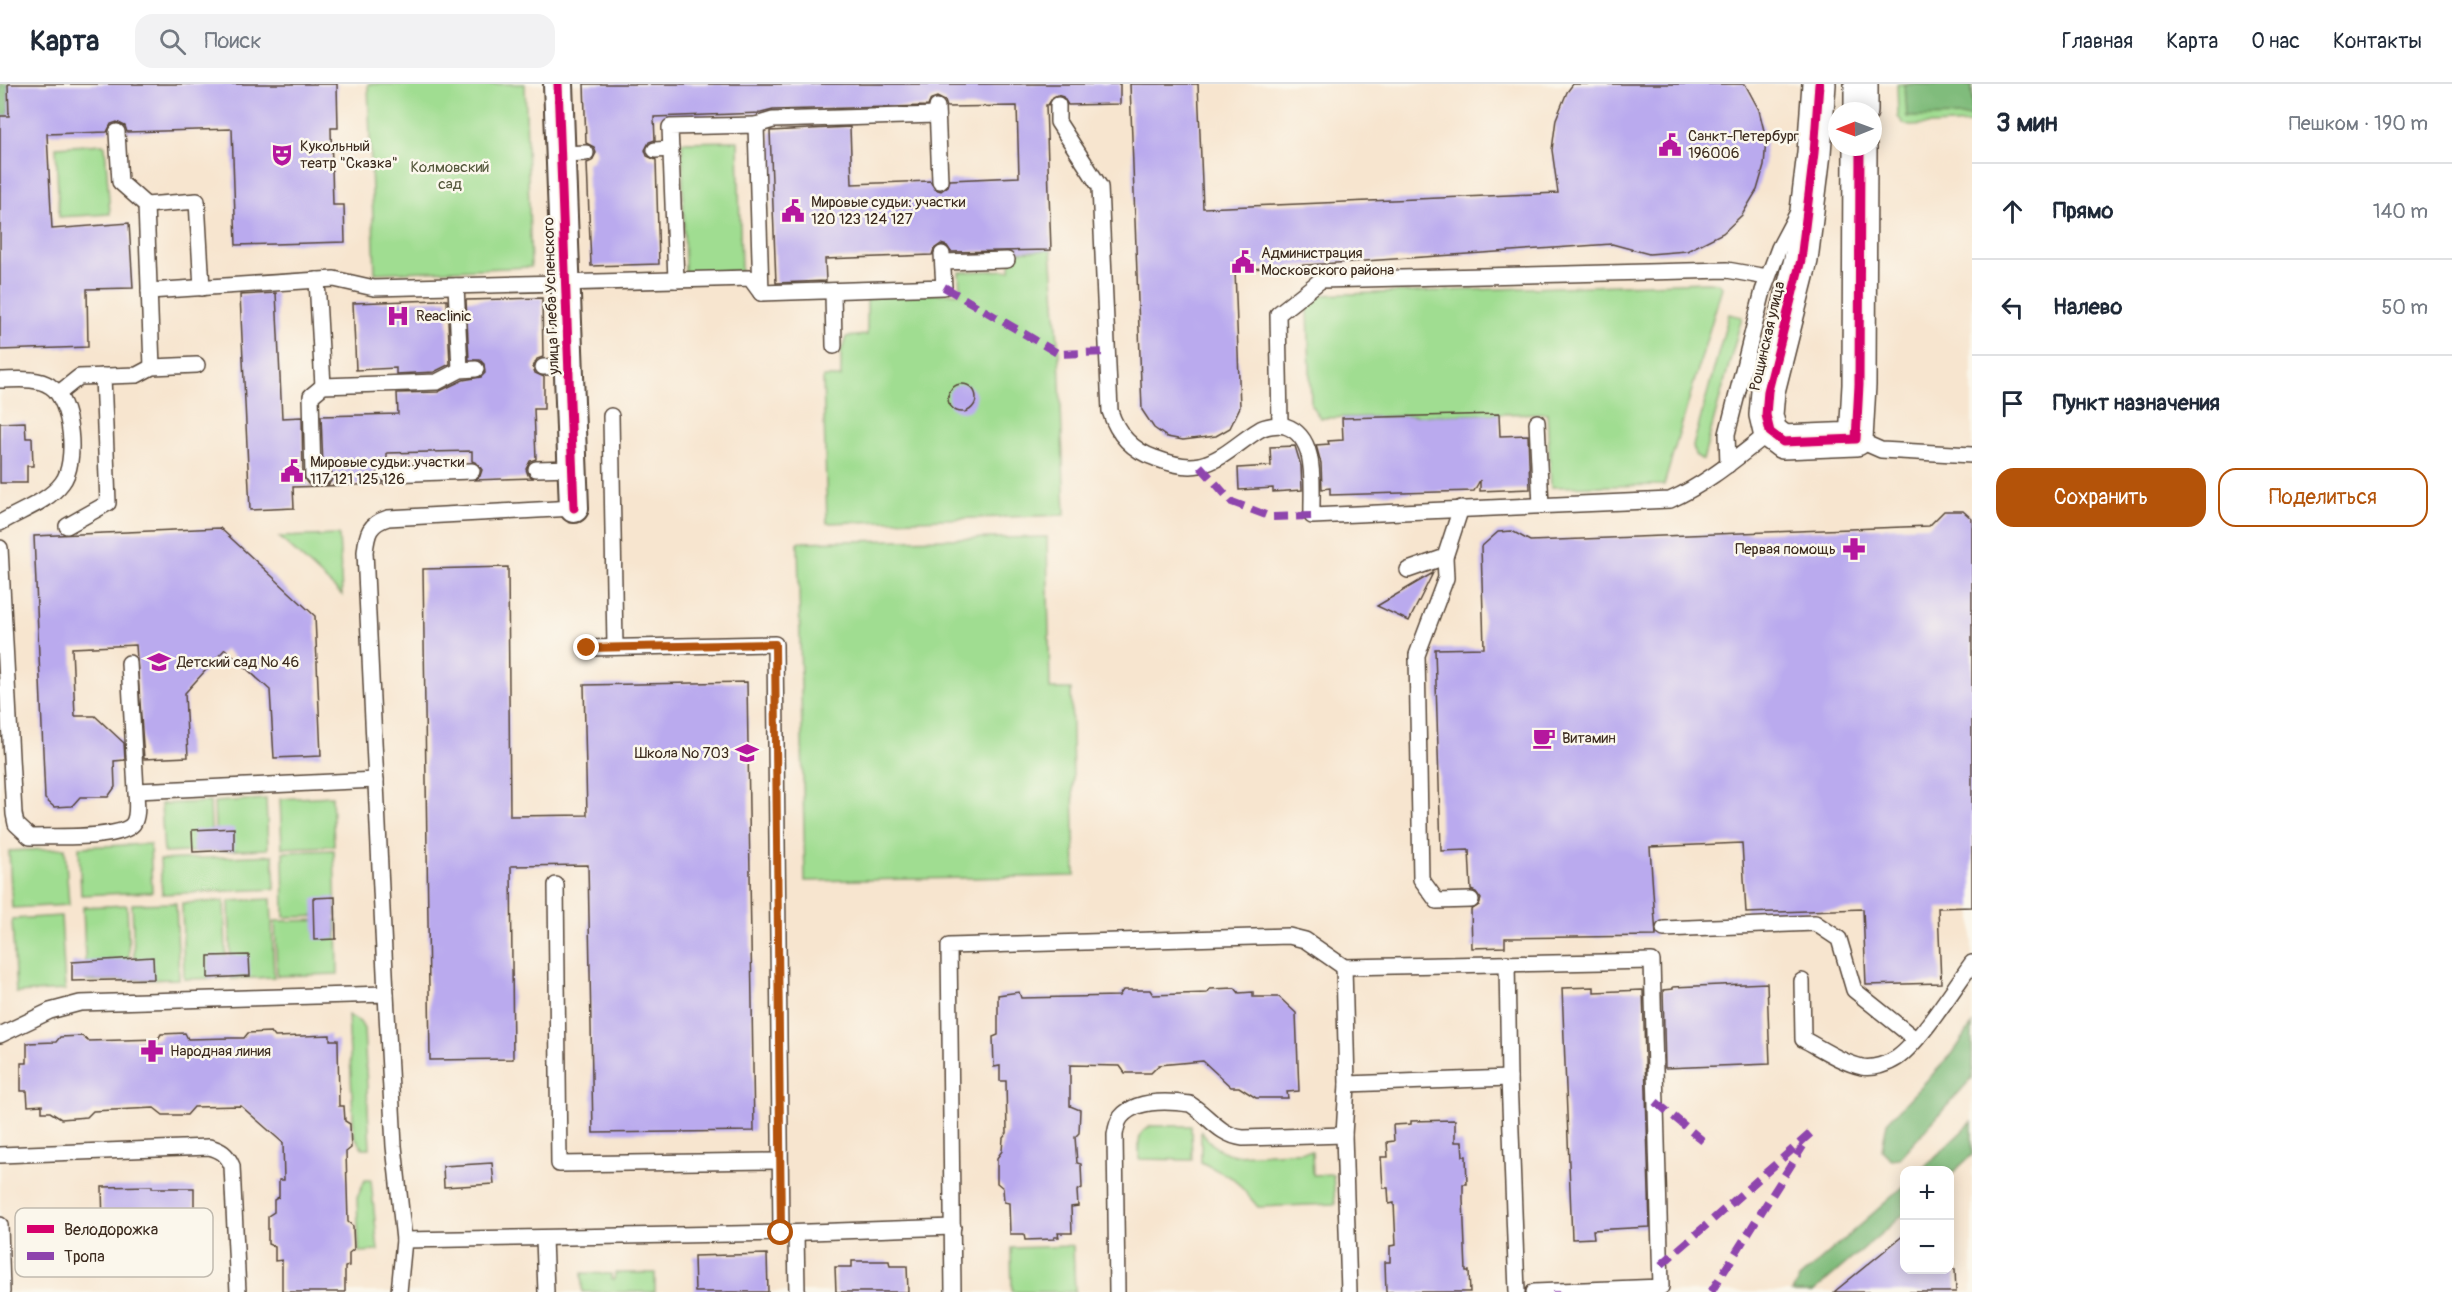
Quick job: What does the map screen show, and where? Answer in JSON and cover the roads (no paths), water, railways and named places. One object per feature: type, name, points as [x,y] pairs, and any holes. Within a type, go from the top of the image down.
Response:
[{"type":"street","name":"улица Глеба Успенского","points":[[558,84],[574,153],[566,283],[556,367],[572,468],[574,508]]},
{"type":"street","name":"Рощинская улица","points":[[1770,432],[1766,415],[1768,391],[1801,260],[1814,153],[1819,84]]},
{"type":"street","points":[[1861,84],[1861,102]]},
{"type":"street","points":[[1770,432],[1783,442],[1856,439],[1859,385],[1860,156]]},
{"type":"lane","points":[[1058,105],[1058,122],[1100,187],[1110,411],[1116,429],[1130,445],[1150,457],[1172,464],[1200,466],[1233,449],[1261,428],[1280,425],[1296,430],[1309,448],[1312,516],[1670,500],[1688,492],[1728,465],[1770,432]]},
{"type":"lane","points":[[676,280],[670,127],[756,125],[773,120],[937,111],[940,181]]},
{"type":"lane","points":[[756,125],[761,293]]},
{"type":"lane","points":[[117,132],[120,182],[146,204],[197,201],[202,288]]},
{"type":"lane","points":[[655,150],[671,149]]},
{"type":"lane","points":[[1728,465],[1727,434],[1767,277],[1779,248],[1809,193]]},
{"type":"lane","points":[[146,204],[152,367]]},
{"type":"lane","points":[[761,293],[944,287],[942,258],[1006,260]]},
{"type":"lane","points":[[1280,425],[1278,314],[1321,280],[1727,270],[1767,277]]},
{"type":"lane","points":[[149,291],[334,279],[374,288],[750,278],[761,293]]},
{"type":"lane","points":[[317,280],[323,386]]},
{"type":"lane","points":[[456,286],[460,370]]},
{"type":"lane","points":[[833,291],[834,346]]},
{"type":"lane","points":[[59,393],[79,377],[137,375],[152,367],[197,365]]},
{"type":"lane","points":[[324,476],[313,476],[311,396],[323,386],[437,382],[460,370],[476,369]]},
{"type":"lane","points":[[67,526],[108,503],[103,376]]},
{"type":"lane","points":[[0,380],[47,384],[59,393],[67,412],[70,456],[68,471],[62,483],[53,492],[0,523]]},
{"type":"lane","points":[[611,416],[615,647]]},
{"type":"lane","points":[[1538,422],[1541,506]]},
{"type":"lane","points":[[1856,439],[1881,450],[1972,455]]},
{"type":"lane","points":[[536,469],[572,468]]},
{"type":"lane","points":[[387,474],[472,471]]},
{"type":"lane","points":[[399,1292],[404,1240],[394,1146],[386,994],[365,552],[367,533],[376,522],[388,518],[574,508]]},
{"type":"lane","points":[[1461,508],[1445,557],[1446,578],[1417,655],[1421,879],[1437,901],[1471,900]]},
{"type":"lane","points":[[0,548],[14,814],[16,824],[30,837],[116,833],[132,824],[137,814],[129,663]]},
{"type":"lane","points":[[1408,570],[1445,557]]},
{"type":"lane","points":[[587,648],[775,644],[780,1161],[797,1292]]},
{"type":"lane","points":[[136,791],[375,780]]},
{"type":"lane","points":[[556,885],[559,1164],[780,1161]]},
{"type":"lane","points":[[1664,929],[1815,923],[1839,939],[1854,990],[1915,1039]]},
{"type":"lane","points":[[954,1292],[949,946],[1289,936],[1305,940],[1344,967],[1652,961],[1661,1287],[1534,1292]]},
{"type":"lane","points":[[1507,963],[1517,1292]]},
{"type":"lane","points":[[1802,981],[1803,1039],[1842,1060],[1864,1067],[1882,1065],[1898,1058],[1972,963]]},
{"type":"lane","points":[[1344,967],[1347,1084],[1344,1135],[1349,1292]]},
{"type":"lane","points":[[0,1035],[50,1011],[80,1003],[386,994]]},
{"type":"lane","points":[[1347,1084],[1509,1078]]},
{"type":"lane","points":[[1117,1292],[1115,1135],[1119,1119],[1130,1108],[1145,1104],[1190,1104],[1220,1130],[1237,1137],[1344,1135]]},
{"type":"lane","points":[[0,1155],[209,1147],[220,1150],[228,1155],[232,1166],[238,1292]]},
{"type":"lane","points":[[0,1225],[2,1292]]},
{"type":"lane","points":[[404,1240],[788,1233],[953,1227]]},
{"type":"lane","points":[[544,1238],[546,1292]]},
{"type":"place","name":"Санкт-Петербург 196006","points":[[1670,145]]},
{"type":"place","name":"Кукольный театр \"Сказка\"","points":[[282,155]]},
{"type":"place","name":"Мировые судьи: участки 120 123 124 127","points":[[793,211]]},
{"type":"place","name":"Администрация Московского района","points":[[1243,262]]},
{"type":"place","name":"Reaclinic","points":[[398,316]]},
{"type":"place","name":"Мировые судьи: участки 117 121 125 126","points":[[292,471]]},
{"type":"place","name":"Первая помощь","points":[[1854,549]]},
{"type":"place","name":"Детский сад № 46","points":[[159,662]]},
{"type":"place","name":"Витамин","points":[[1544,738]]},
{"type":"place","name":"Школа № 703","points":[[747,753]]},
{"type":"place","name":"Народная линия","points":[[152,1051]]},
{"type":"park label","name":"Колмовский сад","points":[[450,176]]}]
